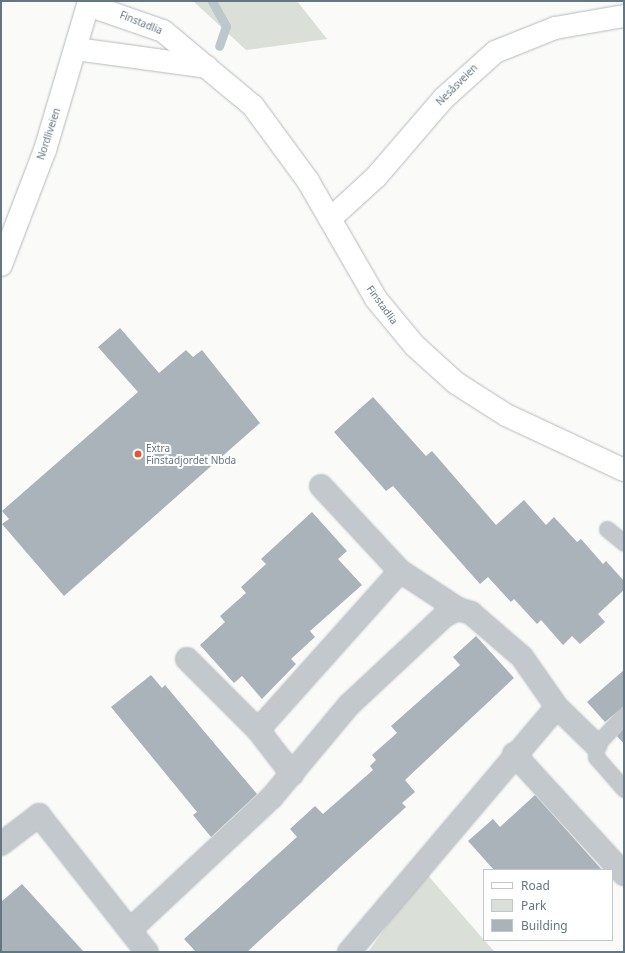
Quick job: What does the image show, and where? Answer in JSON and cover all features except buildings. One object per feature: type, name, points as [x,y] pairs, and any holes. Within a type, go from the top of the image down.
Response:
[{"type":"street","name":"Nordliveien","points":[[1,264],[45,150],[76,49],[88,3]]},
{"type":"street","name":"Finstadlia","points":[[88,3],[163,31],[253,106],[272,128],[330,219],[354,264],[392,320],[456,383],[506,415],[624,470]]},
{"type":"street","name":"Nesåsveien","points":[[330,219],[376,177],[448,93],[495,52],[555,28],[624,16]]},
{"type":"street","points":[[76,49],[207,67]]},
{"type":"street","points":[[321,486],[400,571],[458,609],[472,613],[522,657],[557,707],[596,745]]},
{"type":"street","points":[[258,730],[400,571]]},
{"type":"street","points":[[130,930],[272,797],[381,672],[444,616],[458,609]]},
{"type":"street","points":[[187,659],[258,730],[292,774]]},
{"type":"street","points":[[349,952],[514,754],[557,707]]},
{"type":"street","points":[[514,754],[624,874]]},
{"type":"street","points":[[1,844],[39,815],[147,952]]},
{"type":"lane","points":[[607,529],[624,543]]},
{"type":"lane","points":[[624,715],[596,745],[596,757],[624,789]]},
{"type":"green space","points":[[193,1],[297,1],[327,39],[246,50]]},
{"type":"green space","points":[[425,872],[483,939],[483,941],[485,941],[495,952],[368,952]]},
{"type":"waterway","points":[[212,1],[226,26],[219,46]]},
{"type":"place","name":"Extra Finstadjordet Nbda","points":[[138,454]]}]
